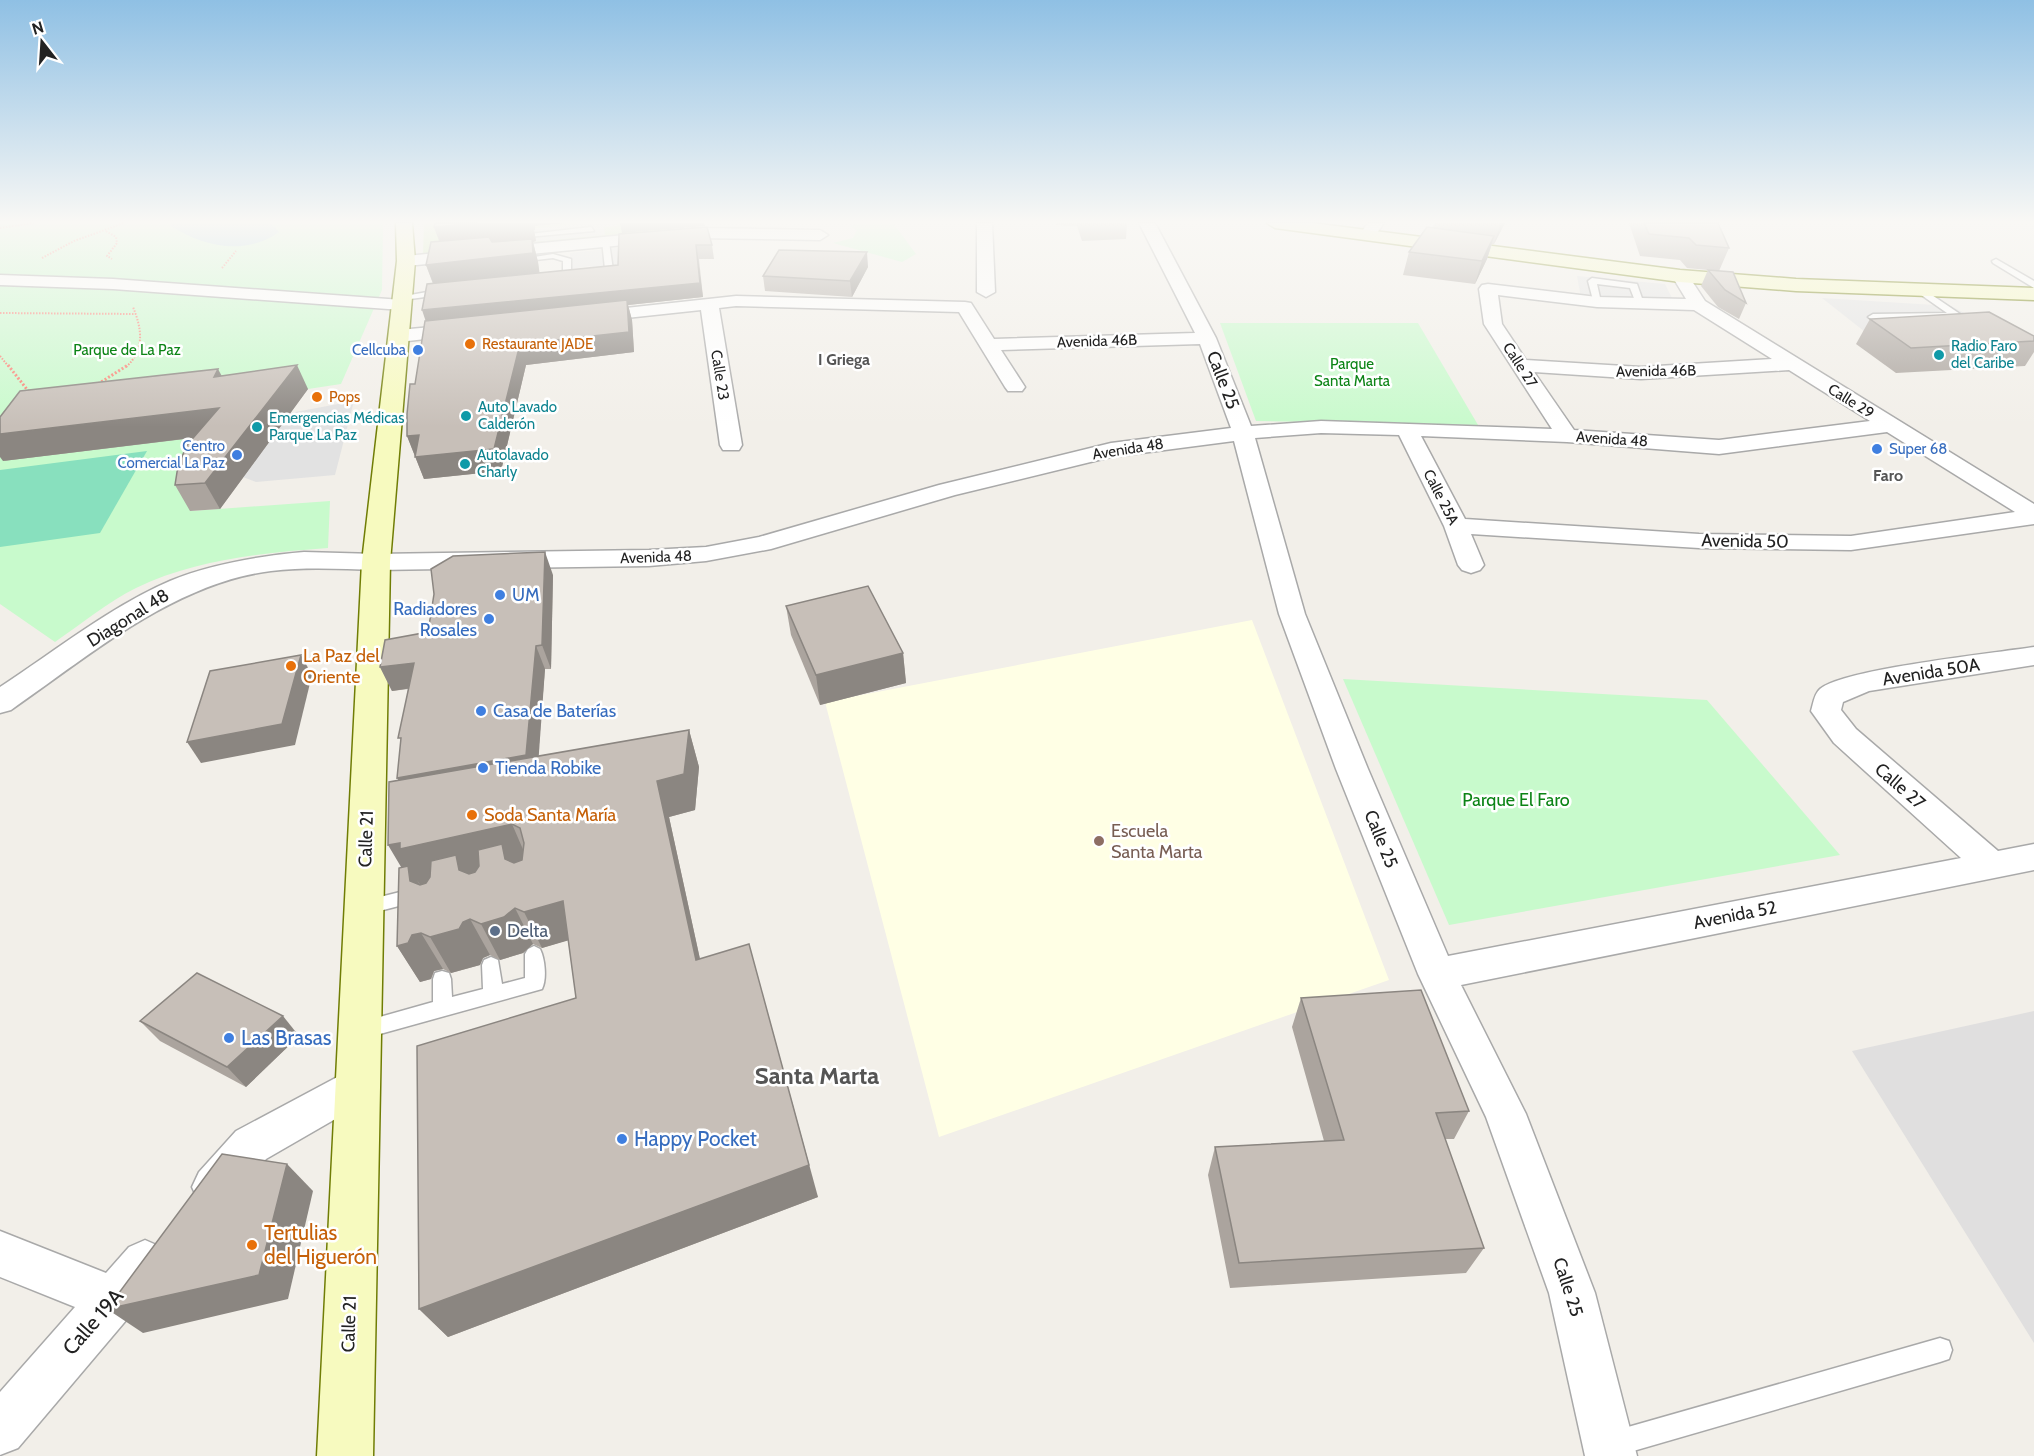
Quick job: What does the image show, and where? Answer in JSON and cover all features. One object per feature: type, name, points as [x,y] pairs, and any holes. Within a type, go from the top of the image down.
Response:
[{"type":"main road","name":"Calle 21","points":[[345,1456],[356,1086],[364,908],[378,816],[376,562],[403,291]]},
{"type":"main road","points":[[1920,291],[2034,294]]},
{"type":"street","points":[[231,291],[402,301]]},
{"type":"street","name":"Calle 25","points":[[1182,291],[1207,338],[1243,433],[1292,614],[1352,769],[1437,974],[1505,1114],[1572,1293],[1610,1451]]},
{"type":"street","name":"Calle 27","points":[[1488,291],[1493,324],[1567,436]]},
{"type":"street","name":"Calle 27","points":[[1504,291],[1597,302],[1698,305]]},
{"type":"street","name":"Calle 29","points":[[1689,291],[1698,305],[2034,516]]},
{"type":"street","points":[[566,319],[709,304],[765,301],[965,308],[1015,387]]},
{"type":"street","name":"Calle 23","points":[[709,304],[731,445]]},
{"type":"street","points":[[399,336],[482,328]]},
{"type":"street","name":"Avenida 46B","points":[[987,345],[1207,338]]},
{"type":"street","name":"Avenida 46B","points":[[1520,365],[1641,373],[1792,364]]},
{"type":"street","name":"Avenida 48","points":[[376,562],[706,555],[762,544],[946,490],[1111,450],[1243,433],[1321,427],[1407,429],[1567,436],[1719,447],[1890,425]]},
{"type":"street","name":"Calle 25A","points":[[1407,429],[1456,526],[1471,566]]},
{"type":"street","name":"Avenida 50","points":[[1456,526],[1699,541],[1851,543],[2034,516]]},
{"type":"street","name":"Diagonal 48","points":[[0,702],[139,608],[182,586],[267,563],[304,560],[376,562]]},
{"type":"street","name":"Avenida 50A","points":[[1830,696],[1864,682],[2034,656]]},
{"type":"street","name":"Calle 27","points":[[1830,696],[1826,711],[1845,736],[1991,865]]},
{"type":"street","name":"Avenida 52","points":[[1437,974],[2034,857]]},
{"type":"street","name":"Calle 19A","points":[[0,1430],[251,1145],[356,1086]]},
{"type":"street","points":[[0,1254],[113,1299]]},
{"type":"lane","points":[[402,301],[454,291]]},
{"type":"lane","points":[[1873,317],[1957,316],[1920,291]]},
{"type":"lane","points":[[364,908],[429,892]]},
{"type":"lane","points":[[360,1031],[535,983],[534,954]]},
{"type":"lane","points":[[491,965],[493,994]]},
{"type":"lane","points":[[442,979],[443,1008]]},
{"type":"lane","points":[[1610,1451],[1940,1350]]},
{"type":"path","points":[[95,385],[112,378],[130,365],[141,345],[142,326],[131,304],[119,291]]},
{"type":"path","points":[[0,313],[136,314]]},
{"type":"path","points":[[0,356],[27,391],[32,394]]},
{"type":"shaded area","points":[[1580,291],[1668,291],[1673,300],[1581,298]]},
{"type":"shaded area","points":[[1822,298],[1951,306],[1991,327],[1869,335]]},
{"type":"shaded area","points":[[354,401],[335,475],[256,482],[243,477],[290,413]]},
{"type":"shaded area","name":"Escuela Santa Marta","points":[[1252,620],[1389,980],[939,1137],[825,702]]},
{"type":"shaded area","points":[[2034,1011],[2034,1343],[1852,1051]]},
{"type":"green space","name":"Parque de La Paz","points":[[0,291],[382,291],[341,384],[295,391],[191,511],[330,501],[328,548],[230,559],[182,570],[136,588],[55,642],[0,604]]},
{"type":"green space","name":"Parque Santa Marta","points":[[1220,323],[1418,323],[1478,425],[1256,421]]},
{"type":"green space","points":[[147,451],[100,533],[0,547],[0,470]]},
{"type":"green space","name":"Parque El Faro","points":[[1343,679],[1707,700],[1840,855],[1449,925]]},
{"type":"building","points":[[426,291],[618,291],[422,310]]},
{"type":"building","points":[[1727,291],[1741,291],[1746,303]]},
{"type":"building","points":[[627,300],[629,332],[520,344],[494,449],[415,457],[419,435],[407,436],[407,414],[410,384],[415,384],[425,321]]},
{"type":"building","points":[[1989,312],[2034,336],[2034,341],[1911,348],[1870,319]]},
{"type":"building","points":[[297,365],[205,483],[175,485],[178,466],[187,445],[219,408],[0,434],[0,417],[20,391],[218,369],[214,377]]},
{"type":"building","points":[[545,552],[542,645],[536,646],[526,755],[397,778],[401,738],[398,738],[414,663],[380,667],[385,640],[428,632],[434,594],[431,569],[453,556]]},
{"type":"building","points":[[868,586],[903,653],[816,675],[786,606]]},
{"type":"building","points":[[301,655],[282,724],[187,742],[210,671]]},
{"type":"building","points":[[689,730],[684,774],[657,781],[696,960],[749,944],[809,1165],[419,1309],[417,1046],[576,998],[563,901],[524,912],[515,908],[504,917],[481,924],[470,919],[463,922],[459,929],[430,937],[421,933],[412,935],[408,943],[397,946],[399,868],[408,866],[410,881],[420,885],[426,883],[430,877],[431,861],[456,855],[459,870],[469,874],[475,872],[479,866],[478,850],[502,844],[505,859],[514,863],[522,860],[524,843],[520,828],[512,824],[400,849],[400,843],[388,845],[389,782]]},
{"type":"building","points":[[197,973],[283,1016],[227,1067],[140,1021]]},
{"type":"building","points":[[1421,990],[1469,1111],[1436,1113],[1484,1248],[1239,1263],[1215,1147],[1344,1140],[1301,998]]},
{"type":"building","points":[[222,1154],[287,1164],[259,1275],[107,1309]]},
{"type":"place","name":"Restaurante JADE","points":[[470,344]]},
{"type":"place","name":"Cellcuba","points":[[418,350]]},
{"type":"place","name":"Radio Faro del Caribe","points":[[1939,355]]},
{"type":"place","name":"Pops","points":[[317,397]]},
{"type":"place","name":"Auto Lavado Calderón","points":[[466,416]]},
{"type":"place","name":"Emergencias Médicas Parque La Paz","points":[[257,427]]},
{"type":"place","name":"Super 68","points":[[1877,449]]},
{"type":"place","name":"Centro Comercial La Paz","points":[[237,455]]},
{"type":"place","name":"Autolavado Charly","points":[[465,464]]},
{"type":"place","name":"UM","points":[[500,595]]},
{"type":"place","name":"Radiadores Rosales","points":[[489,619]]},
{"type":"place","name":"La Paz del Oriente","points":[[291,666]]},
{"type":"place","name":"Casa de Baterías","points":[[481,711]]},
{"type":"place","name":"Tienda Robike","points":[[483,768]]},
{"type":"place","name":"Soda Santa María","points":[[472,815]]},
{"type":"place","name":"Escuela Santa Marta","points":[[1099,841]]},
{"type":"place","name":"Delta","points":[[495,931]]},
{"type":"place","name":"Las Brasas","points":[[229,1038]]},
{"type":"place","name":"Happy Pocket","points":[[622,1139]]},
{"type":"place","name":"Tertulias del Higuerón","points":[[252,1245]]},
{"type":"district","name":"I Griega","points":[[844,359]]},
{"type":"district","name":"Faro","points":[[1888,475]]},
{"type":"district","name":"Santa Marta","points":[[817,1076]]}]
